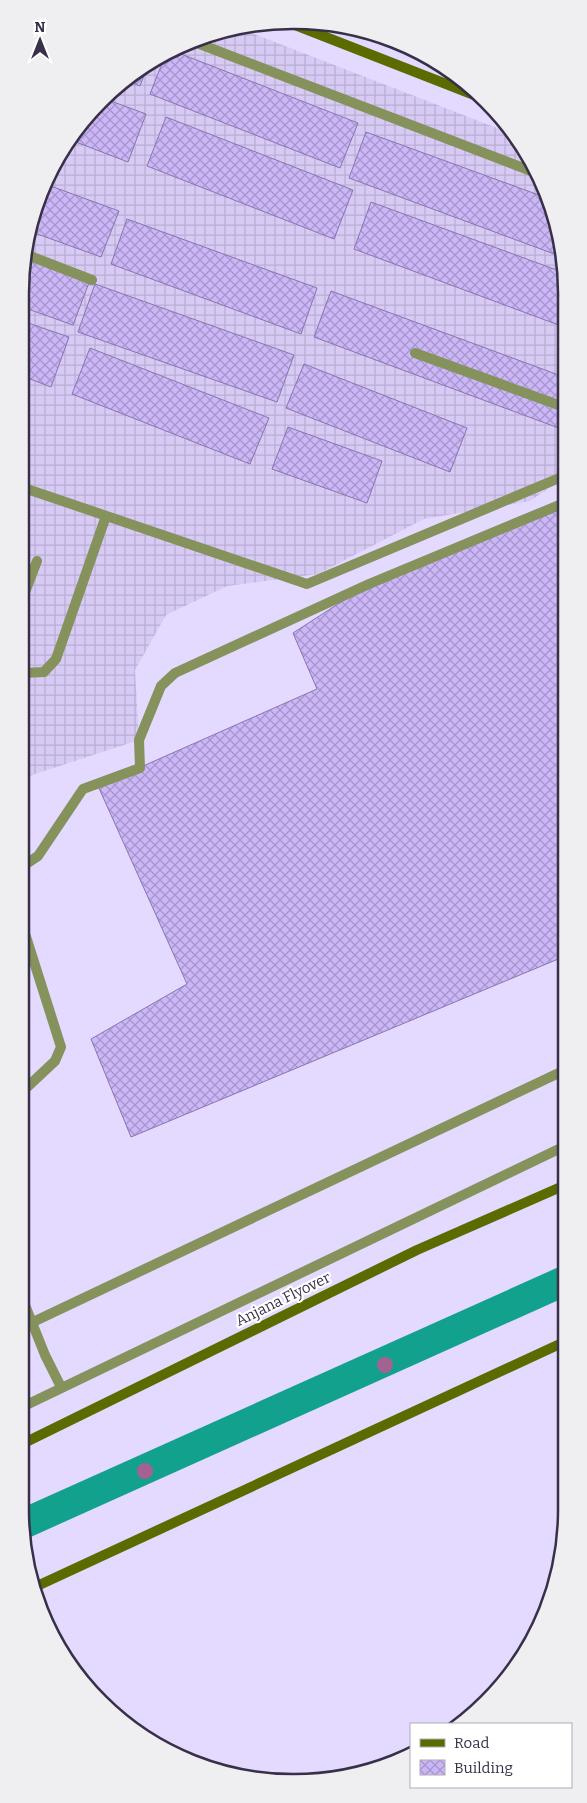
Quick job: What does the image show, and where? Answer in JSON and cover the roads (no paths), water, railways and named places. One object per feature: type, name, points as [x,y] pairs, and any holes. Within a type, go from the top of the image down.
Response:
[{"type":"main road","points":[[305,29],[465,91]]},
{"type":"main road","name":"Anjana Flyover","points":[[29,1441],[417,1250],[558,1188]]},
{"type":"main road","points":[[40,1585],[558,1345]]},
{"type":"street","points":[[203,45],[528,170]]},
{"type":"street","points":[[31,256],[92,280]]},
{"type":"street","points":[[415,353],[558,405]]},
{"type":"street","points":[[29,490],[307,584],[558,479]]},
{"type":"street","points":[[29,862],[38,856],[83,789],[140,768],[139,740],[161,686],[175,673],[369,584],[558,505]]},
{"type":"street","points":[[29,673],[44,672],[56,659],[106,516]]},
{"type":"street","points":[[29,581],[36,561]]},
{"type":"street","points":[[29,946],[61,1047],[55,1061],[29,1085]]},
{"type":"street","points":[[33,1322],[558,1073]]},
{"type":"street","points":[[29,1403],[558,1149]]},
{"type":"street","points":[[29,1313],[45,1355],[61,1387]]},
{"type":"waterway","points":[[29,1521],[558,1284]]}]
